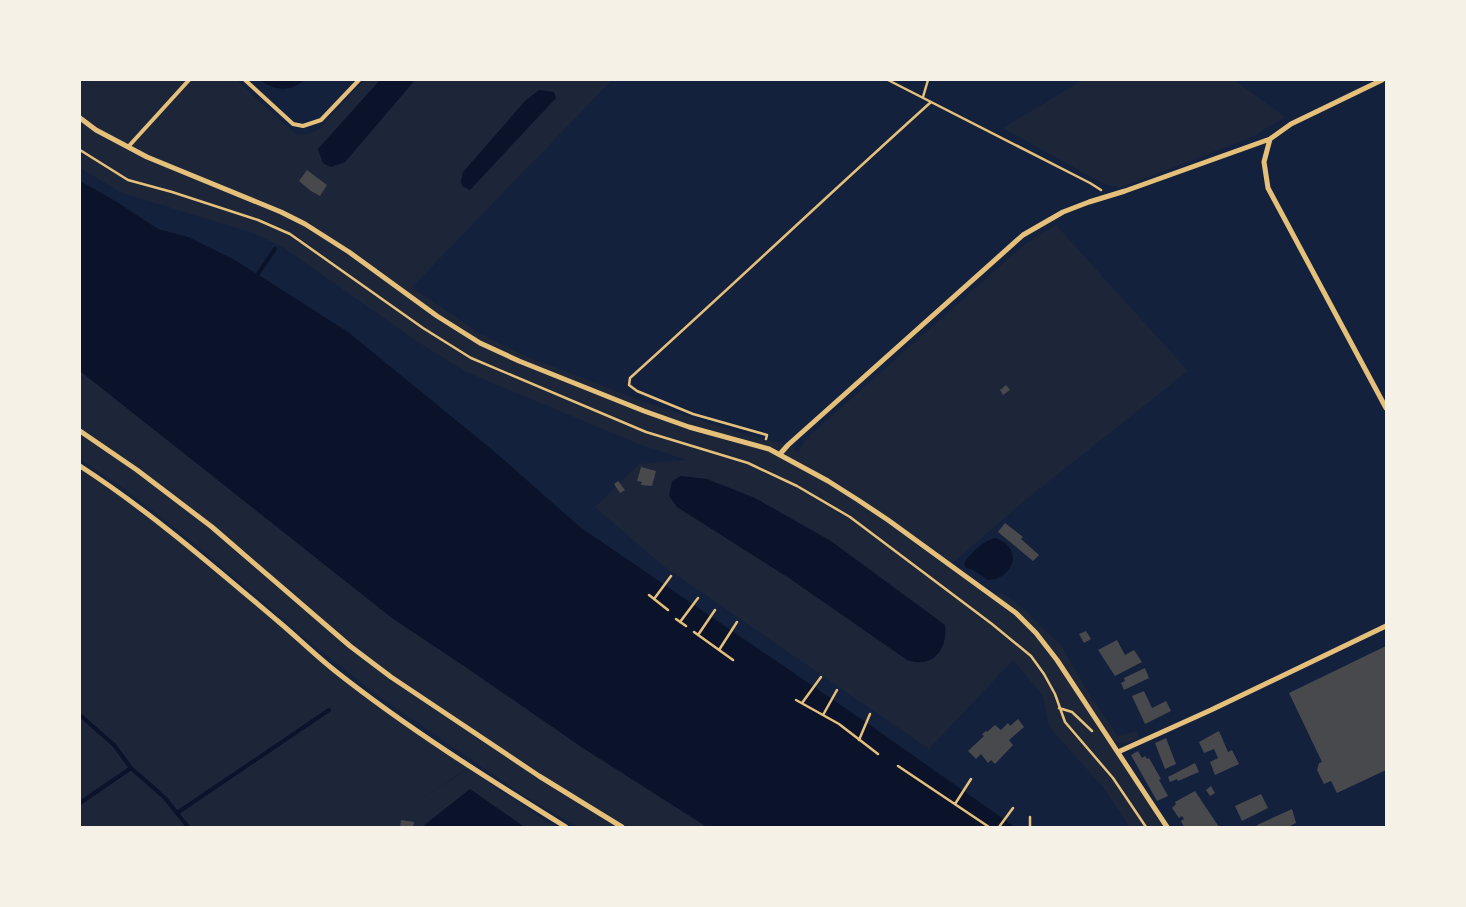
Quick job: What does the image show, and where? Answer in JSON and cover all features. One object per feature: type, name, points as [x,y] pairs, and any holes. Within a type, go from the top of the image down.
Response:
[{"type":"street","points":[[780,454],[1023,235],[1064,212],[1270,139],[1291,124],[1382,80]]},
{"type":"street","points":[[80,118],[96,130],[128,148],[282,212],[305,224],[349,252],[437,316],[480,343],[519,361],[644,411],[689,427],[780,454],[828,481],[888,520],[1016,613],[1047,646],[1167,827]]},
{"type":"street","points":[[1270,139],[1264,162],[1268,188],[1386,408]]},
{"type":"street","points":[[80,431],[137,470],[212,527],[350,646],[391,677],[538,776],[622,827]]},
{"type":"street","points":[[80,466],[194,550],[332,669],[374,701],[523,801],[566,827]]},
{"type":"street","points":[[1118,752],[1211,710],[1386,626]]},
{"type":"lane","points":[[128,148],[189,80]]},
{"type":"lane","points":[[245,80],[292,124],[303,126],[321,120],[359,80]]},
{"type":"path","points":[[888,80],[1090,183],[1108,195]]},
{"type":"path","points":[[923,98],[928,80]]},
{"type":"path","points":[[764,448],[767,435],[693,414],[637,391],[629,385],[630,378],[931,102]]},
{"type":"path","points":[[80,150],[128,180],[258,220],[290,234],[423,328],[471,358],[646,432],[748,463],[797,486],[850,517],[1031,656],[1044,674],[1060,708],[1064,722],[1113,778],[1146,827]]},
{"type":"path","points":[[654,599],[671,576]]},
{"type":"path","points":[[649,595],[668,610]]},
{"type":"path","points":[[680,622],[698,598]]},
{"type":"path","points":[[698,635],[715,610]]},
{"type":"path","points":[[676,619],[686,626]]},
{"type":"path","points":[[719,650],[738,622]]},
{"type":"path","points":[[694,632],[733,660]]},
{"type":"path","points":[[802,704],[821,677]]},
{"type":"path","points":[[823,715],[837,690]]},
{"type":"path","points":[[796,700],[839,724],[878,754]]},
{"type":"path","points":[[1060,708],[1072,712],[1098,736]]},
{"type":"path","points":[[859,740],[870,714]]},
{"type":"path","points":[[898,766],[989,827]]},
{"type":"path","points":[[955,804],[971,779]]},
{"type":"path","points":[[999,827],[1012,808]]},
{"type":"path","points":[[1030,817],[1030,827]]},
{"type":"shaded area","points":[[80,80],[236,80],[297,135],[308,134],[318,130],[364,80],[380,80],[318,149],[323,163],[331,167],[345,162],[415,80],[612,80],[412,287],[480,334],[521,354],[647,403],[740,433],[788,445],[798,452],[807,438],[1025,244],[1056,225],[1188,371],[1029,497],[950,565],[995,597],[1000,592],[1021,607],[1061,645],[1089,694],[1118,736],[1137,731],[1139,738],[1136,740],[1124,743],[1114,741],[1085,697],[1082,698],[1164,827],[1130,827],[1102,786],[1053,731],[1048,722],[1043,696],[1013,660],[929,749],[662,565],[595,507],[639,464],[687,460],[641,445],[464,371],[415,340],[283,247],[253,233],[122,193],[80,168]]},
{"type":"shaded area","points":[[260,80],[305,80],[294,87],[282,89]]},
{"type":"shaded area","points":[[380,80],[415,80],[345,162],[331,167],[323,163],[318,149]]},
{"type":"shaded area","points":[[1083,80],[1234,80],[1285,117],[1254,136],[1120,187],[1104,184],[1003,128]]},
{"type":"shaded area","points":[[539,90],[554,92],[556,98],[470,190],[462,186],[463,172],[525,101]]},
{"type":"shaded area","points":[[80,181],[117,202],[158,229],[188,237],[235,260],[348,332],[495,452],[580,527],[867,723],[1015,827],[707,827],[583,748],[392,618],[80,371]]},
{"type":"shaded area","points":[[80,371],[392,618],[583,748],[707,827],[578,827],[525,796],[377,695],[304,637],[199,547],[125,489],[80,459]]},
{"type":"shaded area","points":[[80,466],[194,550],[332,669],[471,766],[411,806],[468,769],[555,827],[522,827],[470,789],[422,827],[80,827]]},
{"type":"shaded area","points":[[681,476],[707,479],[755,498],[831,541],[945,625],[944,642],[941,649],[931,659],[924,662],[907,660],[789,578],[677,507],[669,496],[672,481]]},
{"type":"shaded area","points":[[996,538],[1005,543],[1010,549],[1013,556],[1012,563],[1004,575],[988,580],[973,570],[966,568],[964,564],[978,548],[987,541]]},
{"type":"shaded area","points":[[470,789],[523,826],[422,827]]},
{"type":"building","points":[[307,170],[327,185],[320,196],[299,181]]},
{"type":"building","points":[[1006,385],[1010,390],[1003,395],[1000,390]]},
{"type":"building","points":[[641,467],[656,471],[652,486],[641,485],[642,482],[637,481]]},
{"type":"building","points":[[618,481],[625,490],[620,493],[614,484]]},
{"type":"building","points":[[1005,523],[1023,537],[1021,539],[1039,555],[1033,561],[998,532]]},
{"type":"building","points":[[1086,631],[1091,639],[1084,643],[1079,634]]},
{"type":"building","points":[[1117,640],[1125,655],[1134,650],[1142,662],[1115,676],[1098,650]]},
{"type":"building","points":[[1386,646],[1386,770],[1337,793],[1331,781],[1324,784],[1317,770],[1319,763],[1322,762],[1289,693]]},
{"type":"building","points":[[1145,668],[1149,678],[1124,690],[1121,683],[1125,681],[1124,678]]},
{"type":"building","points":[[1144,691],[1152,708],[1166,701],[1171,711],[1145,724],[1132,696]]},
{"type":"building","points":[[1018,719],[1024,727],[1009,740],[1013,745],[995,764],[991,760],[988,763],[981,754],[976,759],[968,751],[984,736],[982,734],[995,725],[1001,730],[1008,723],[1010,726]]},
{"type":"building","points":[[1219,731],[1228,752],[1232,750],[1239,764],[1215,775],[1210,762],[1218,758],[1214,749],[1204,753],[1199,742]]},
{"type":"building","points":[[1166,738],[1176,764],[1165,769],[1155,743]]},
{"type":"building","points":[[1138,751],[1142,758],[1145,756],[1147,759],[1149,758],[1168,796],[1157,801],[1131,755]]},
{"type":"building","points":[[1195,763],[1199,772],[1178,781],[1177,779],[1170,782],[1168,777]]},
{"type":"building","points":[[1211,786],[1215,793],[1210,796],[1206,790]]},
{"type":"building","points":[[1195,791],[1219,827],[1184,827],[1181,821],[1184,819],[1182,816],[1179,818],[1172,808],[1176,804],[1175,802]]},
{"type":"building","points":[[1261,794],[1268,808],[1242,821],[1235,806]]},
{"type":"building","points":[[1292,809],[1296,823],[1288,827],[1258,827],[1257,825]]},
{"type":"building","points":[[401,820],[414,822],[413,827],[400,827]]},
{"type":"waterway","points":[[255,278],[275,249]]},
{"type":"waterway","points":[[177,813],[329,710]]},
{"type":"waterway","points":[[80,715],[114,745],[131,768],[80,803]]},
{"type":"waterway","points":[[131,768],[165,798],[188,827]]}]
